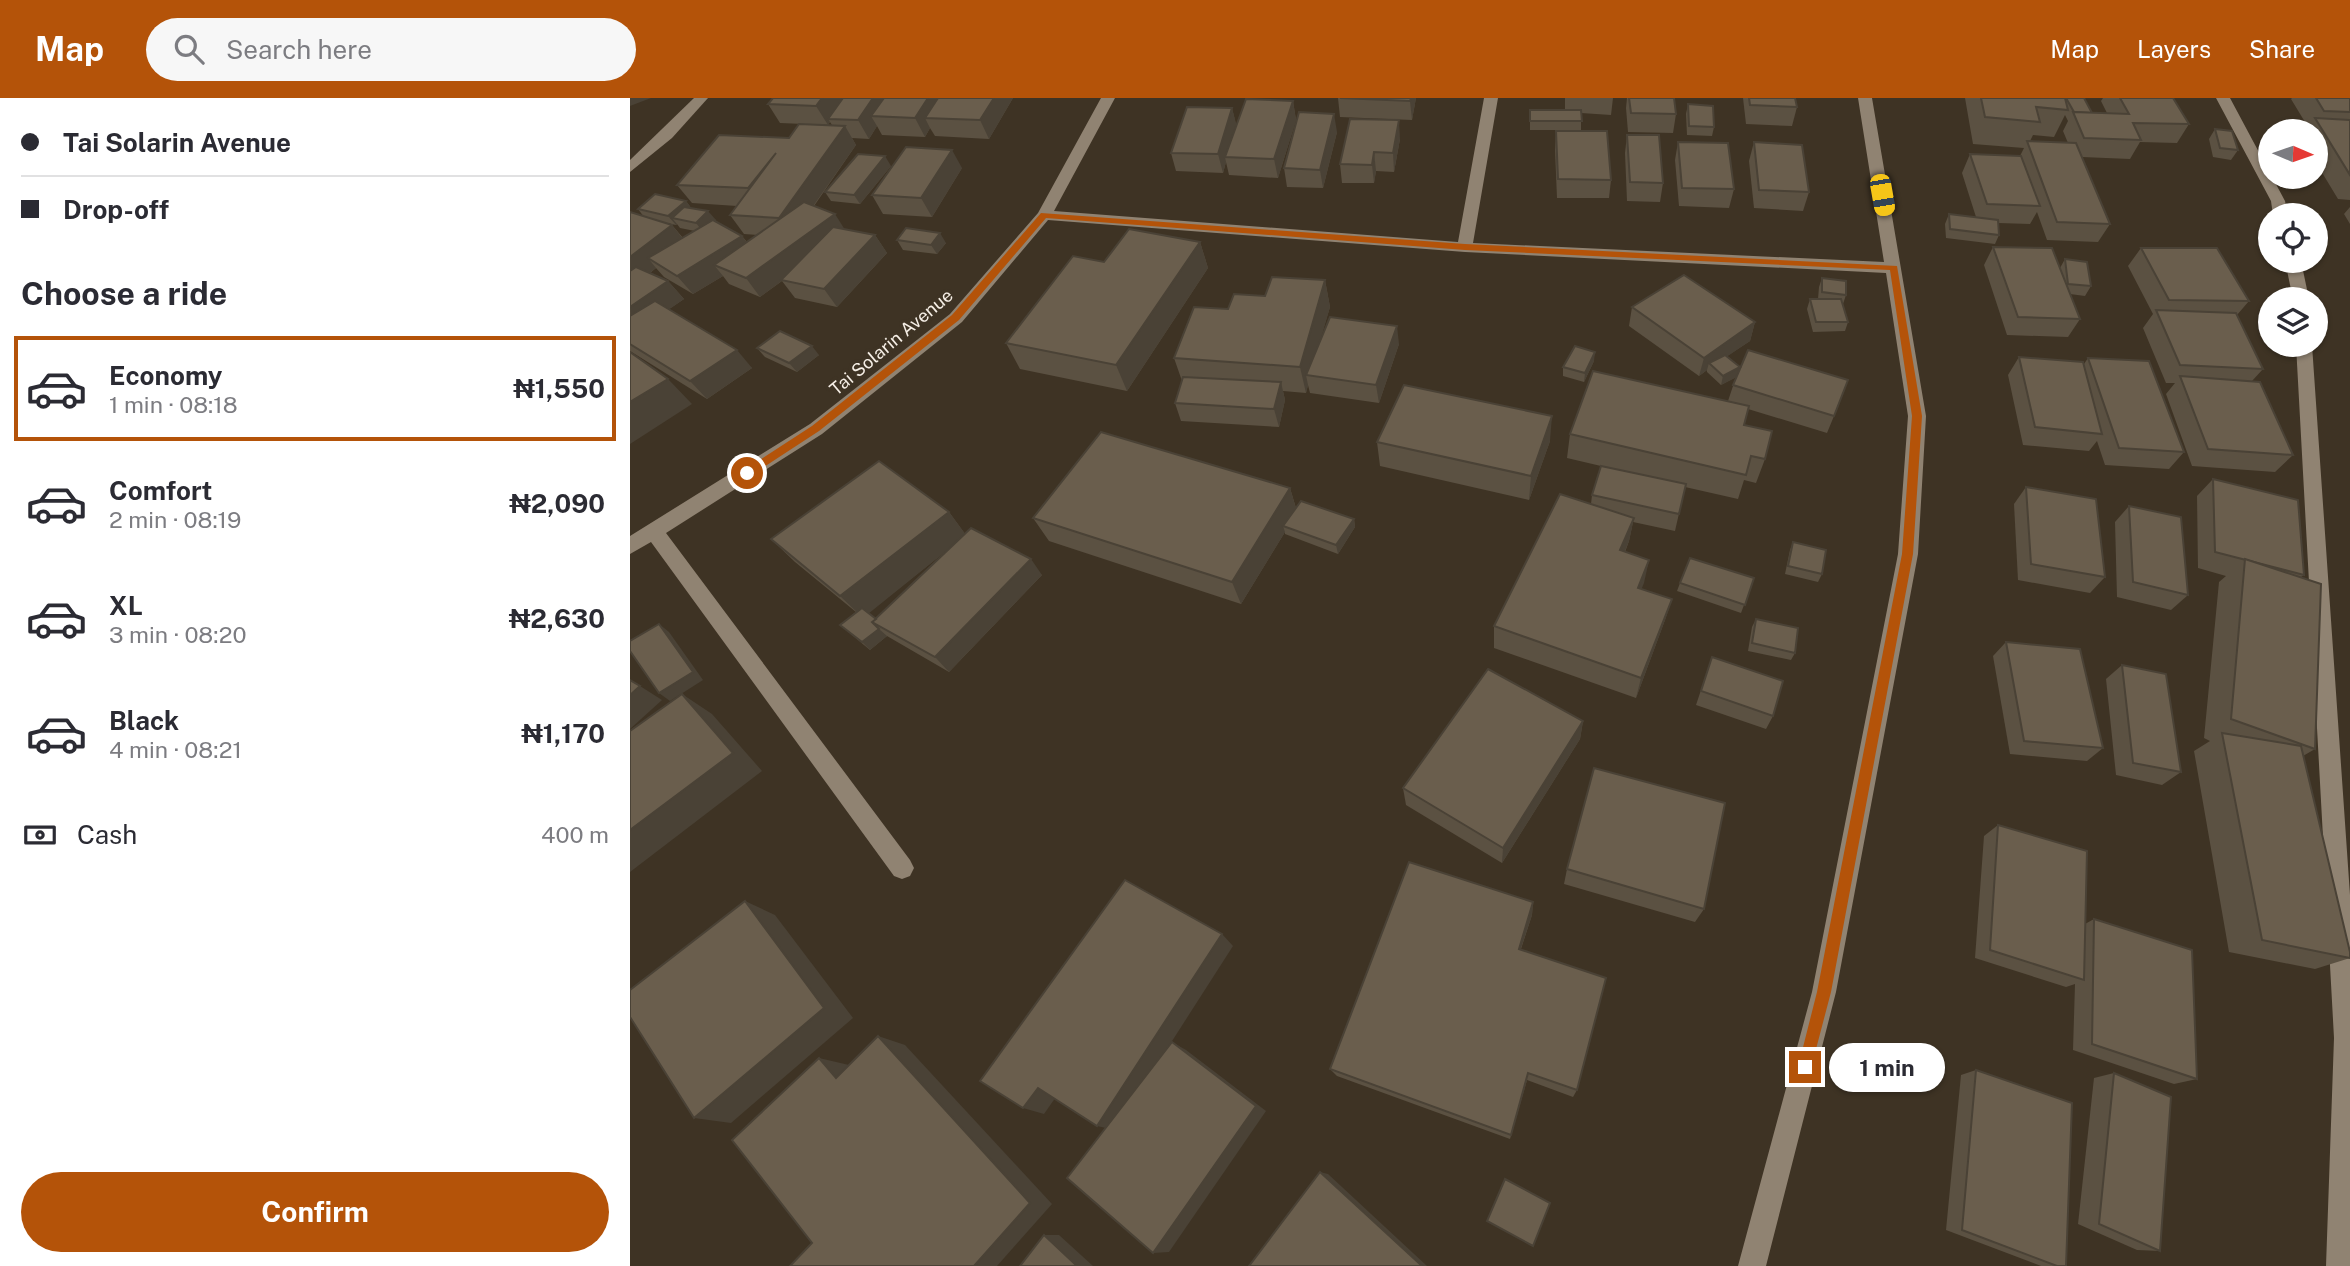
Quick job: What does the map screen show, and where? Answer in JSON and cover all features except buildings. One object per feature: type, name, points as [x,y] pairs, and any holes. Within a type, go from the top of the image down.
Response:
[{"type":"street","points":[[630,168],[701,98]]},
{"type":"street","name":"Tai Solarin Avenue","points":[[630,546],[655,533],[816,429],[956,317],[1044,215],[1108,98]]},
{"type":"street","points":[[1465,247],[1491,98]]},
{"type":"street","points":[[1752,1266],[1824,992],[1908,554],[1917,416],[1865,98]]},
{"type":"street","points":[[2223,98],[2278,203]]},
{"type":"street","points":[[1044,215],[1465,247],[1894,268]]},
{"type":"street","points":[[2305,357],[2347,1038],[2340,1266]]},
{"type":"street","points":[[655,533],[902,868]]},
{"type":"route","points":[[747,473],[816,429],[956,317],[1044,215],[1465,247],[1894,268],[1917,416],[1908,554],[1824,992],[1805,1067]]}]
